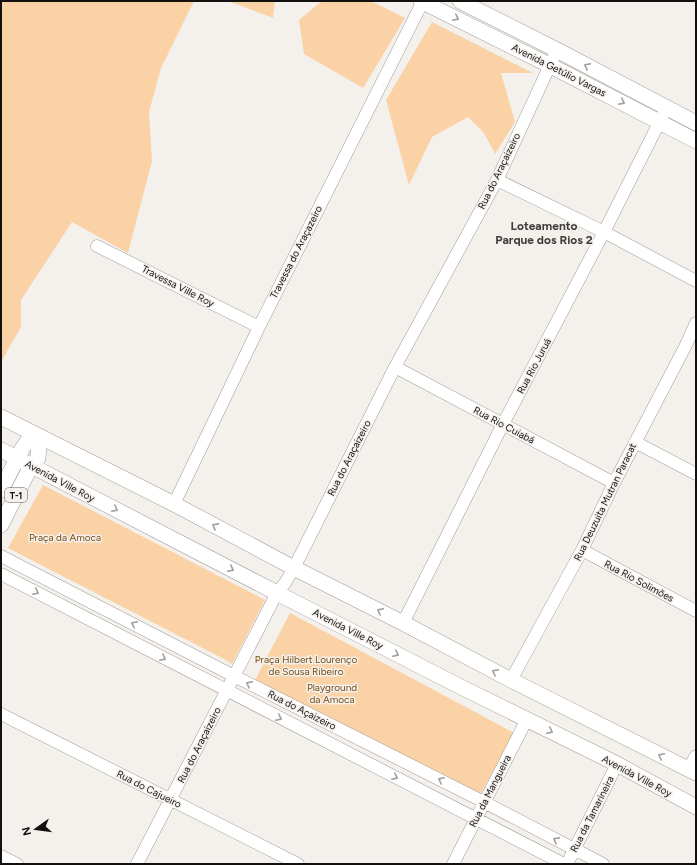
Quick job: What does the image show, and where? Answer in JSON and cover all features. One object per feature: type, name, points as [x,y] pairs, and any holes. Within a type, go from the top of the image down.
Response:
[{"type":"main road","name":"Avenida Getúlio Vargas","points":[[422,1],[549,65],[663,115],[696,123]]},
{"type":"main road","name":"Avenida Getúlio Vargas","points":[[460,1],[557,50],[663,115],[696,141]]},
{"type":"main road","points":[[1,417],[174,504],[511,680],[692,771]]},
{"type":"main road","points":[[17,458],[27,440],[36,435]]},
{"type":"main road","points":[[31,466],[38,458],[39,445],[36,435]]},
{"type":"main road","name":"Avenida Ville Roy","points":[[1,450],[463,688],[617,764],[696,807]]},
{"type":"main road","name":"T-1","points":[[1,490],[17,458]]},
{"type":"main road","name":"T-1","points":[[1,525],[31,466]]},
{"type":"street","name":"Travessa do Araçazeiro","points":[[174,504],[258,327],[422,1]]},
{"type":"street","name":"Rua do Araçaizeiro","points":[[137,864],[277,593],[294,568],[395,367],[497,180],[557,50]]},
{"type":"street","name":"Rua Rio Juruá","points":[[403,623],[503,424],[604,232],[663,115]]},
{"type":"street","points":[[497,180],[604,232],[696,282]]},
{"type":"street","name":"Travessa Ville Roy","points":[[97,246],[258,327]]},
{"type":"street","name":"Rua Deuzuita Mutran Paracat","points":[[511,680],[582,550],[635,442],[691,347],[696,323]]},
{"type":"street","name":"Rua Rio Cuiabá","points":[[395,367],[614,483]]},
{"type":"street","points":[[635,442],[696,474]]},
{"type":"street","name":"Rua Rio Solimões","points":[[582,550],[696,611]]},
{"type":"street","name":"Rua do Açaizeiro","points":[[1,556],[603,864]]},
{"type":"street","name":"Rua do Açaizeiro","points":[[1,574],[565,864]]},
{"type":"street","name":"Rua do Cajueiro","points":[[1,714],[298,864]]},
{"type":"street","name":"Rua da Mangueira","points":[[453,864],[527,719]]},
{"type":"street","points":[[692,771],[696,756]]},
{"type":"street","name":"Rua da Tamarineira","points":[[565,864],[617,764]]},
{"type":"street","points":[[1,856],[17,864]]},
{"type":"green space","points":[[1,1],[194,1],[161,68],[149,112],[152,161],[128,253],[72,222],[21,300],[21,327],[1,362]]},
{"type":"green space","points":[[228,1],[275,1],[273,18]]},
{"type":"green space","points":[[322,1],[371,1],[405,18],[363,88],[304,54],[299,20]]},
{"type":"green space","points":[[432,22],[533,73],[501,73],[515,122],[495,154],[484,133],[468,117],[432,137],[409,185],[386,100]]},
{"type":"green space","name":"Praça da Amoca","points":[[43,485],[265,600],[232,664],[8,548]]},
{"type":"green space","name":"Praça Hilbert Lourenço de Sousa Ribeiro","points":[[290,613],[514,733],[480,795],[254,682]]},
{"type":"district","name":"Loteamento Parque dos Rios 2","points":[[544,233]]},
{"type":"park label","name":"Playground da Amoca","points":[[332,692]]}]
